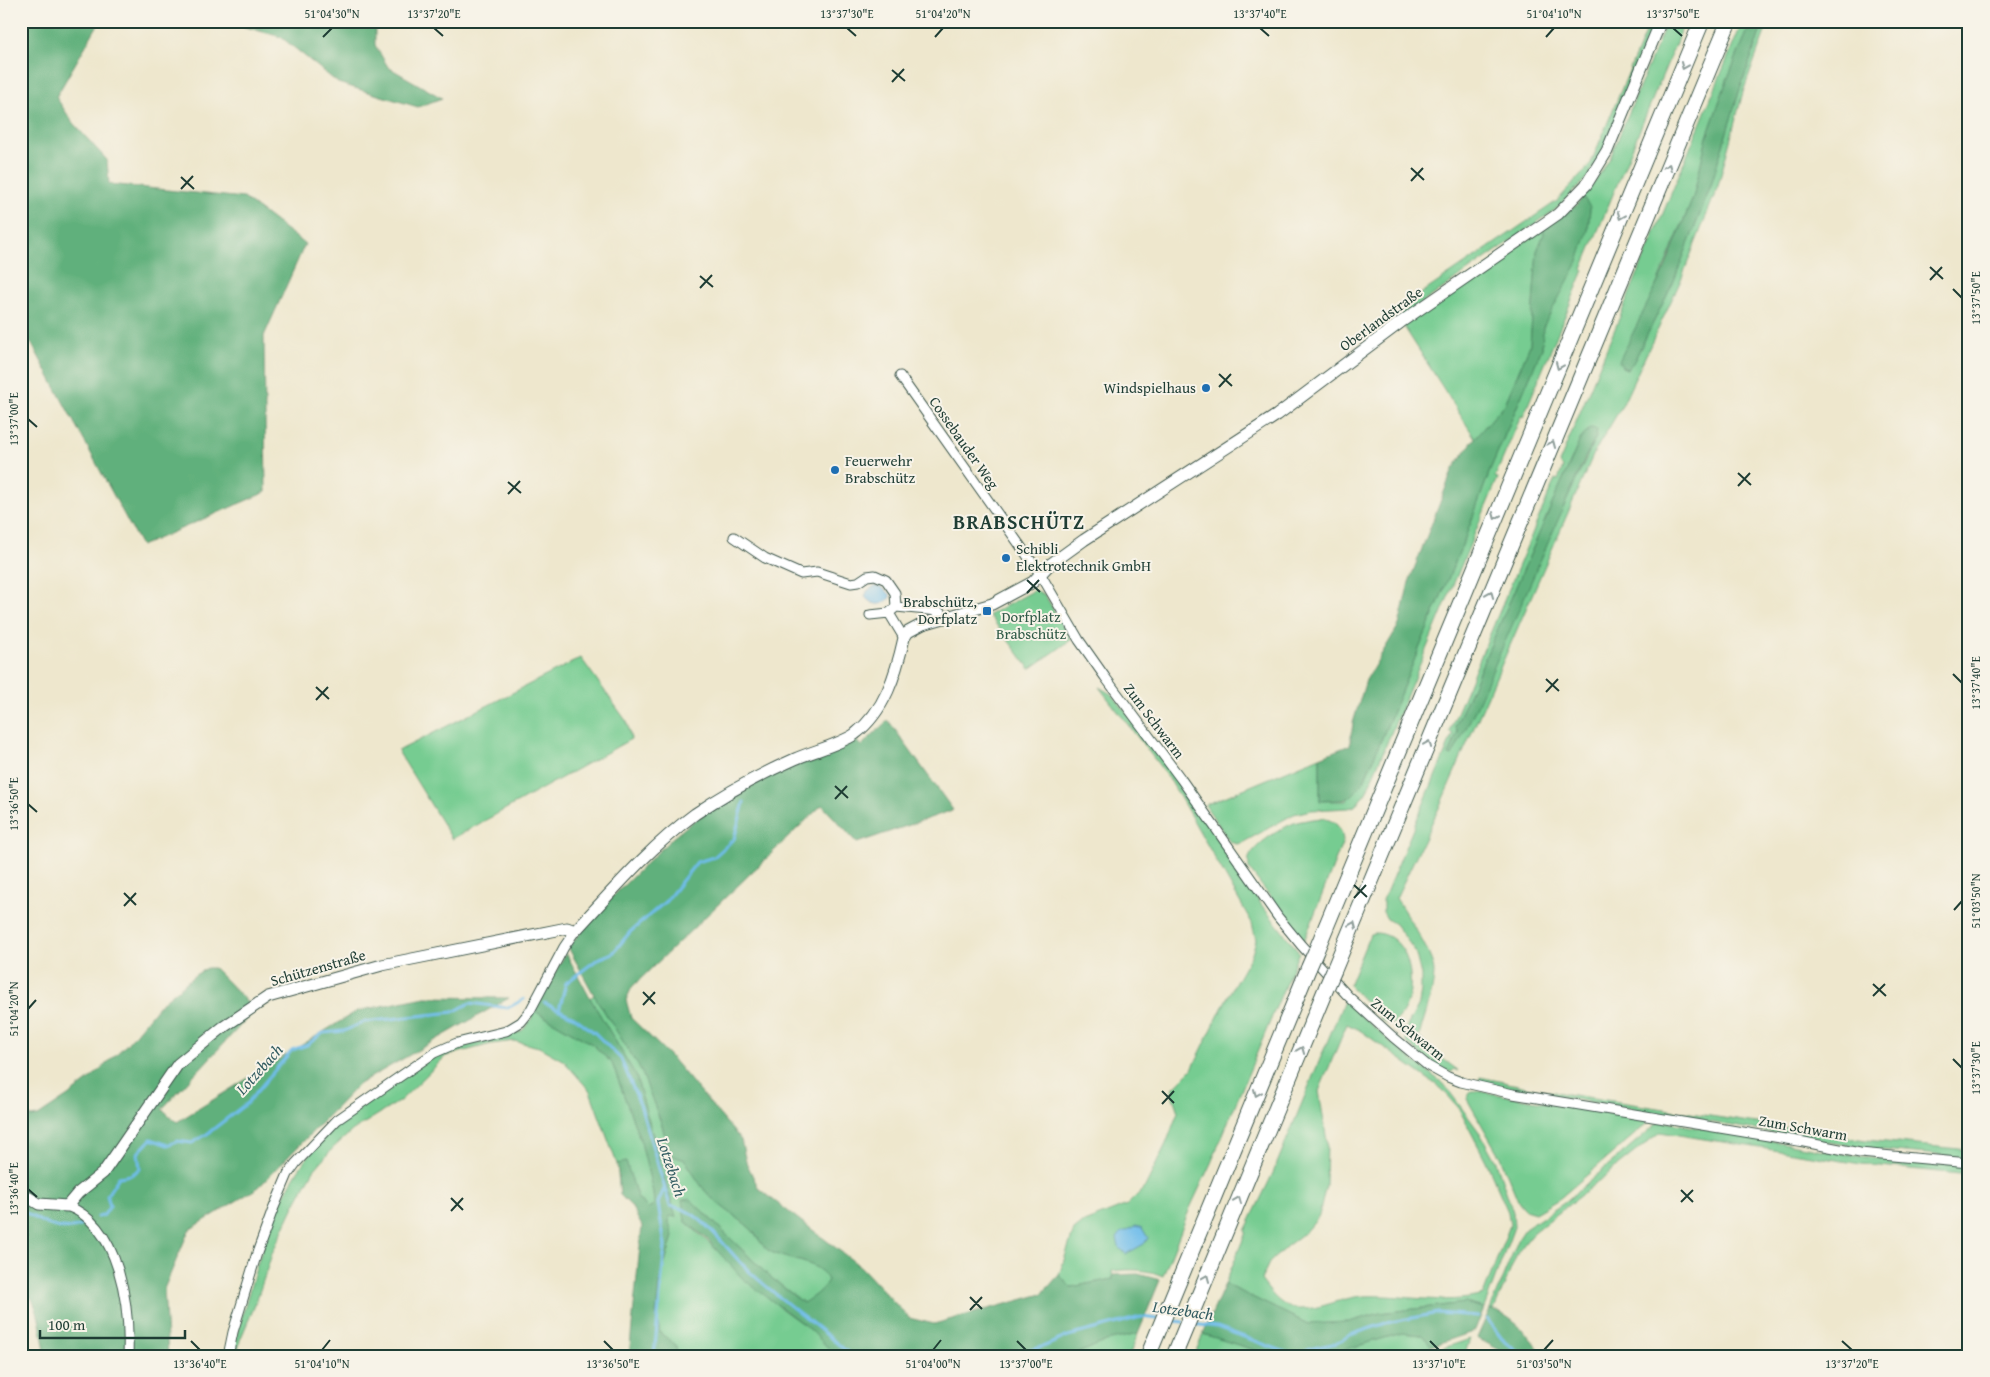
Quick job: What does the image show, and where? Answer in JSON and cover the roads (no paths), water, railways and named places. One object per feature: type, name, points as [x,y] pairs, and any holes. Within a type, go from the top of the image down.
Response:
[{"type":"highway","points":[[1148,1356],[1702,21]]},
{"type":"highway","points":[[1174,1356],[1728,21]]},
{"type":"street","name":"Oberlandstraße","points":[[904,638],[908,632],[923,624],[992,604],[1033,582],[1048,566],[1084,540],[1277,416],[1401,322],[1565,207],[1586,185],[1607,152],[1661,21]]},
{"type":"street","name":"Cossebauder Weg","points":[[900,376],[1041,575]]},
{"type":"street","points":[[228,1356],[233,1332],[260,1245],[288,1174],[296,1163],[338,1120],[434,1053],[457,1043],[506,1030],[521,1022],[530,1011],[564,947],[576,931],[638,864],[694,816],[714,802],[767,772],[855,734],[878,708],[892,683],[904,638],[892,610],[895,593],[886,580],[875,575],[866,576],[858,582],[851,584],[817,572],[801,574],[765,558],[734,537]]},
{"type":"street","name":"Zum Schwarm","points":[[1041,575],[1079,640],[1196,800],[1260,892],[1301,945],[1365,1012],[1428,1066],[1461,1082],[1513,1094],[1860,1153],[1969,1163]]},
{"type":"street","points":[[870,615],[892,610],[938,611],[945,617]]},
{"type":"street","name":"Schützenstraße","points":[[67,1206],[78,1193],[103,1173],[178,1064],[222,1028],[268,997],[382,965],[567,928],[576,931]]},
{"type":"street","points":[[21,1193],[39,1204],[67,1206],[76,1210],[95,1225],[111,1251],[118,1270],[126,1306],[129,1335],[128,1356]]},
{"type":"water","points":[[875,586],[881,587],[890,594],[890,597],[881,604],[875,604],[865,597],[867,591]]},
{"type":"water","points":[[1136,1226],[1142,1228],[1148,1238],[1144,1244],[1126,1254],[1119,1247],[1117,1238],[1121,1233]]},
{"type":"waterway","points":[[559,1010],[566,983],[598,959],[613,953],[630,932],[666,901],[697,862],[714,857],[734,839],[744,802]]},
{"type":"waterway","name":"Lotzebach","points":[[98,1217],[104,1215],[110,1206],[107,1195],[119,1177],[131,1175],[140,1169],[138,1153],[151,1139],[168,1145],[177,1141],[192,1143],[207,1134],[247,1103],[292,1050],[307,1045],[323,1033],[344,1031],[364,1022],[453,1012],[470,1003],[508,1008],[524,999]]},
{"type":"waterway","name":"Lotzebach","points":[[545,1003],[574,1017],[595,1033],[621,1059],[641,1107],[670,1206],[686,1211],[703,1222],[751,1273],[852,1356]]},
{"type":"waterway","points":[[654,1356],[665,1246],[658,1203],[664,1189]]},
{"type":"waterway","name":"Lotzebach","points":[[21,1210],[58,1228],[74,1228],[82,1225]]},
{"type":"waterway","name":"Lotzebach","points":[[1299,1356],[1309,1349],[1337,1343],[1350,1335],[1386,1323],[1438,1313],[1478,1316]]},
{"type":"waterway","name":"Lotzebach","points":[[1008,1356],[1045,1346],[1068,1336],[1141,1317],[1158,1319]]},
{"type":"waterway","name":"Lotzebach","points":[[1487,1319],[1502,1339],[1524,1356]]},
{"type":"waterway","name":"Lotzebach","points":[[1167,1320],[1183,1322]]},
{"type":"waterway","name":"Lotzebach","points":[[1192,1324],[1217,1327],[1296,1356]]},
{"type":"place","name":"Windspielhaus","points":[[1206,388]]},
{"type":"place","name":"Feuerwehr Brabschütz","points":[[835,470]]},
{"type":"place","name":"Schibli Elektrotechnik GmbH","points":[[1006,558]]},
{"type":"place","name":"Brabschütz, Dorfplatz","points":[[987,611]]},
{"type":"district","name":"BRABSCHÜTZ","points":[[1019,522]]},
{"type":"park label","name":"Dorfplatz Brabschütz","points":[[1031,626]]}]
